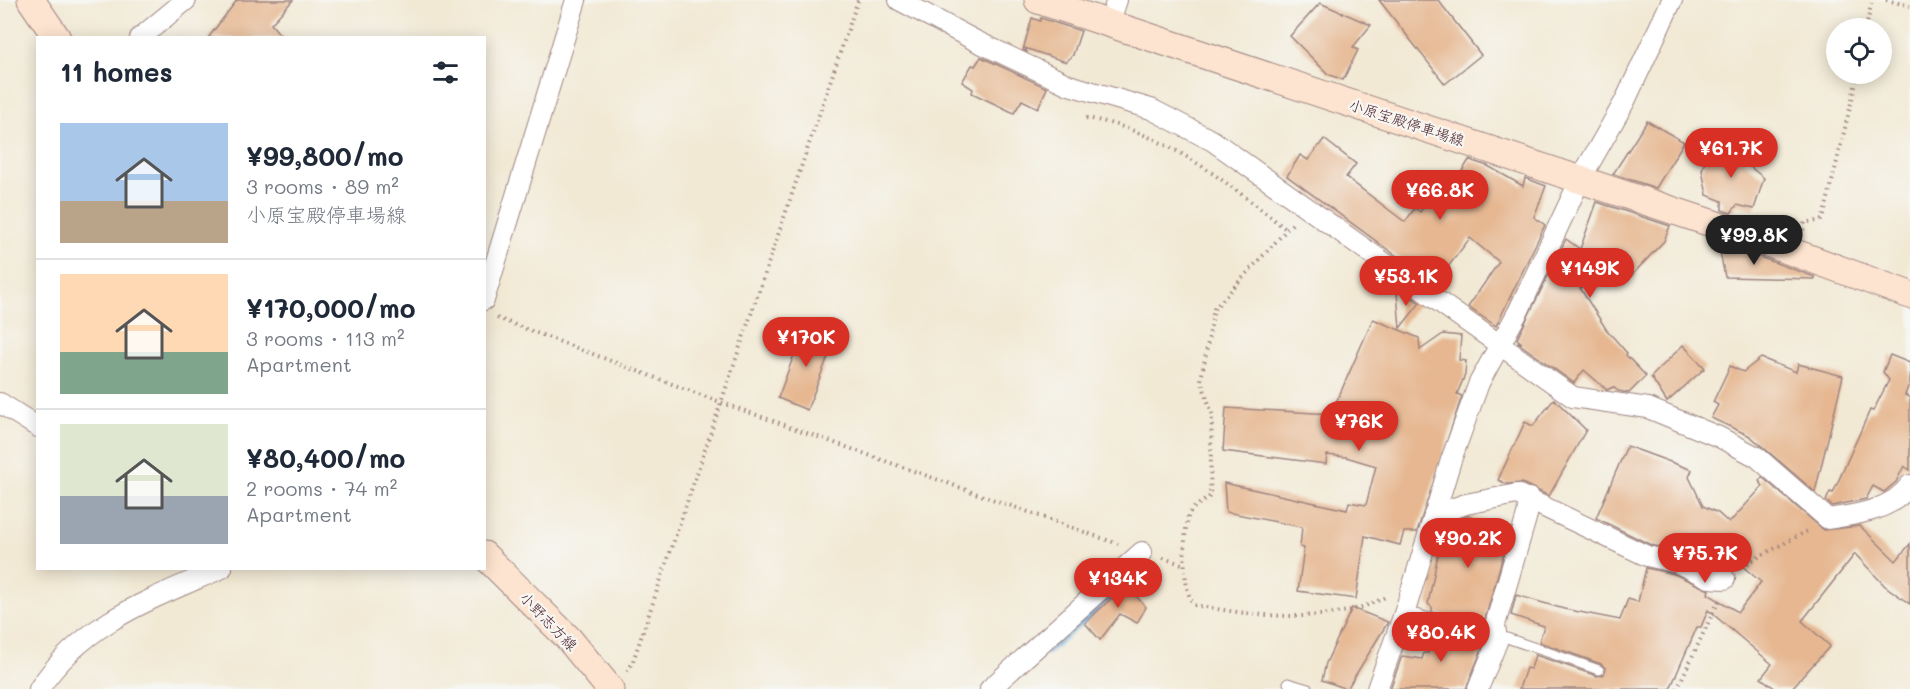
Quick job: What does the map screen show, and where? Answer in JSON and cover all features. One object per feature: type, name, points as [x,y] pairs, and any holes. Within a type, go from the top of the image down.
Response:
[{"type":"main road","points":[[31,0],[56,36]]},
{"type":"main road","name":"小原宝殿停車場線","points":[[1038,0],[1113,12],[1580,180],[1802,255],[1910,295]]},
{"type":"main road","name":"小野志方線","points":[[486,557],[568,638],[608,687]]},
{"type":"street","points":[[142,36],[186,0]]},
{"type":"street","points":[[489,308],[576,0]]},
{"type":"street","points":[[899,0],[976,41],[1069,85],[1151,109],[1213,141],[1573,397],[1648,408],[1719,437],[1757,457],[1828,519],[1883,507],[1907,496]]},
{"type":"street","points":[[1377,689],[1405,611],[1450,460],[1479,383],[1502,345],[1580,180],[1625,101],[1672,0]]},
{"type":"street","points":[[0,403],[36,426]]},
{"type":"street","points":[[1434,515],[1466,504],[1512,495],[1529,498],[1583,527],[1647,556],[1678,563],[1709,578],[1725,579]]},
{"type":"street","points":[[1478,689],[1493,654],[1495,625],[1527,515],[1529,498]]},
{"type":"street","points":[[990,689],[1142,552]]},
{"type":"street","points":[[39,689],[70,651],[96,629],[135,606],[217,570]]},
{"type":"lane","points":[[1405,611],[1496,636],[1599,670]]},
{"type":"lane","points":[[1288,683],[1308,689]]},
{"type":"path","points":[[608,687],[626,673],[632,664],[858,0]]},
{"type":"path","points":[[1868,18],[1872,0]]},
{"type":"path","points":[[1886,0],[1910,6]]},
{"type":"path","points":[[1802,255],[1805,222],[1823,219],[1856,84]]},
{"type":"path","points":[[1086,118],[1107,121],[1200,164],[1287,230]]},
{"type":"path","points":[[1307,208],[1214,309],[1201,380],[1212,414],[1210,496],[1193,508],[1189,515],[1185,565],[1187,590],[1195,605],[1268,615],[1352,612],[1395,591],[1412,588]]},
{"type":"path","points":[[489,308],[720,402],[1142,552],[1185,565]]},
{"type":"building","points":[[237,0],[293,0],[271,24],[281,36],[210,36]]},
{"type":"building","points":[[1379,0],[1438,0],[1481,55],[1445,84]]},
{"type":"building","points":[[1320,3],[1371,25],[1353,47],[1358,50],[1343,80],[1328,74],[1290,36]]},
{"type":"building","points":[[1032,18],[1040,21],[1041,18],[1081,31],[1073,55],[1066,62],[1025,48],[1027,52],[1023,50]]},
{"type":"building","points":[[981,57],[1047,88],[1038,108],[1022,100],[1014,113],[972,93],[973,89],[962,82],[972,65],[975,66]]},
{"type":"building","points":[[1647,121],[1684,142],[1656,188],[1613,174]]},
{"type":"building","points":[[1324,139],[1356,164],[1346,177],[1405,222],[1415,208],[1420,212],[1429,200],[1433,203],[1452,172],[1459,176],[1469,160],[1488,166],[1523,186],[1525,178],[1546,186],[1534,217],[1545,225],[1496,326],[1468,307],[1499,262],[1470,238],[1435,284],[1287,176],[1300,155],[1308,160]]},
{"type":"building","points":[[1711,143],[1746,155],[1744,162],[1764,178],[1754,209],[1737,205],[1731,213],[1722,210],[1722,201],[1707,195],[1702,170]]},
{"type":"building","points":[[1597,202],[1670,226],[1664,241],[1631,276],[1580,288],[1606,329],[1646,376],[1629,393],[1618,391],[1613,387],[1607,390],[1584,370],[1574,383],[1517,342],[1522,343],[1517,339],[1566,239],[1580,249]]},
{"type":"building","points":[[1718,242],[1815,277],[1815,279],[1725,277]]},
{"type":"building","points":[[1397,293],[1405,293],[1420,303],[1400,328]]},
{"type":"building","points":[[1373,319],[1419,338],[1420,350],[1443,334],[1461,336],[1459,360],[1466,361],[1465,375],[1457,394],[1462,396],[1417,532],[1404,532],[1400,545],[1365,536],[1356,599],[1298,591],[1304,548],[1300,547],[1302,527],[1226,512],[1224,483],[1347,510],[1349,502],[1366,505],[1376,466],[1346,457],[1327,455],[1326,464],[1223,451],[1226,408],[1331,414]]},
{"type":"building","points":[[804,328],[835,339],[807,410],[778,398]]},
{"type":"building","points":[[1683,345],[1705,368],[1667,402],[1651,377]]},
{"type":"building","points":[[1890,355],[1910,363],[1910,382],[1905,395],[1910,398],[1910,470],[1904,466],[1896,482],[1884,492],[1873,486],[1866,499],[1832,506],[1826,501],[1830,492],[1833,493],[1870,410],[1873,411],[1889,380],[1883,372]]},
{"type":"building","points":[[1761,358],[1796,372],[1798,364],[1843,376],[1815,492],[1750,436],[1711,418],[1718,405],[1713,402],[1730,366],[1743,372]]},
{"type":"building","points":[[1554,399],[1586,430],[1549,496],[1522,483],[1507,484],[1498,480],[1525,422],[1533,426]]},
{"type":"building","points":[[1627,446],[1692,470],[1689,477],[1703,506],[1718,513],[1729,523],[1763,486],[1759,481],[1762,477],[1824,530],[1860,526],[1896,561],[1910,544],[1910,604],[1885,586],[1855,554],[1802,621],[1830,646],[1791,689],[1776,689],[1761,678],[1772,664],[1708,610],[1701,627],[1697,627],[1670,689],[1519,689],[1526,668],[1531,669],[1535,655],[1597,676],[1603,675],[1606,669],[1601,664],[1539,642],[1544,626],[1511,615],[1516,595],[1564,609],[1620,620],[1628,599],[1638,602],[1646,568],[1674,574],[1709,590],[1708,594],[1738,612],[1761,582],[1714,542],[1711,566],[1683,552],[1651,545],[1596,518]]},
{"type":"building","points":[[1467,516],[1511,528],[1483,626],[1432,612],[1432,607],[1428,604],[1444,524]]},
{"type":"building","points":[[1134,577],[1143,585],[1135,595],[1146,607],[1137,623],[1120,614],[1100,640],[1085,623]]},
{"type":"building","points":[[1352,608],[1388,622],[1347,689],[1322,680],[1326,663]]},
{"type":"building","points":[[1435,626],[1485,641],[1466,689],[1390,689],[1402,656],[1422,659],[1424,653],[1428,653]]},
{"type":"waterway","points":[[1046,651],[1127,582]]}]
